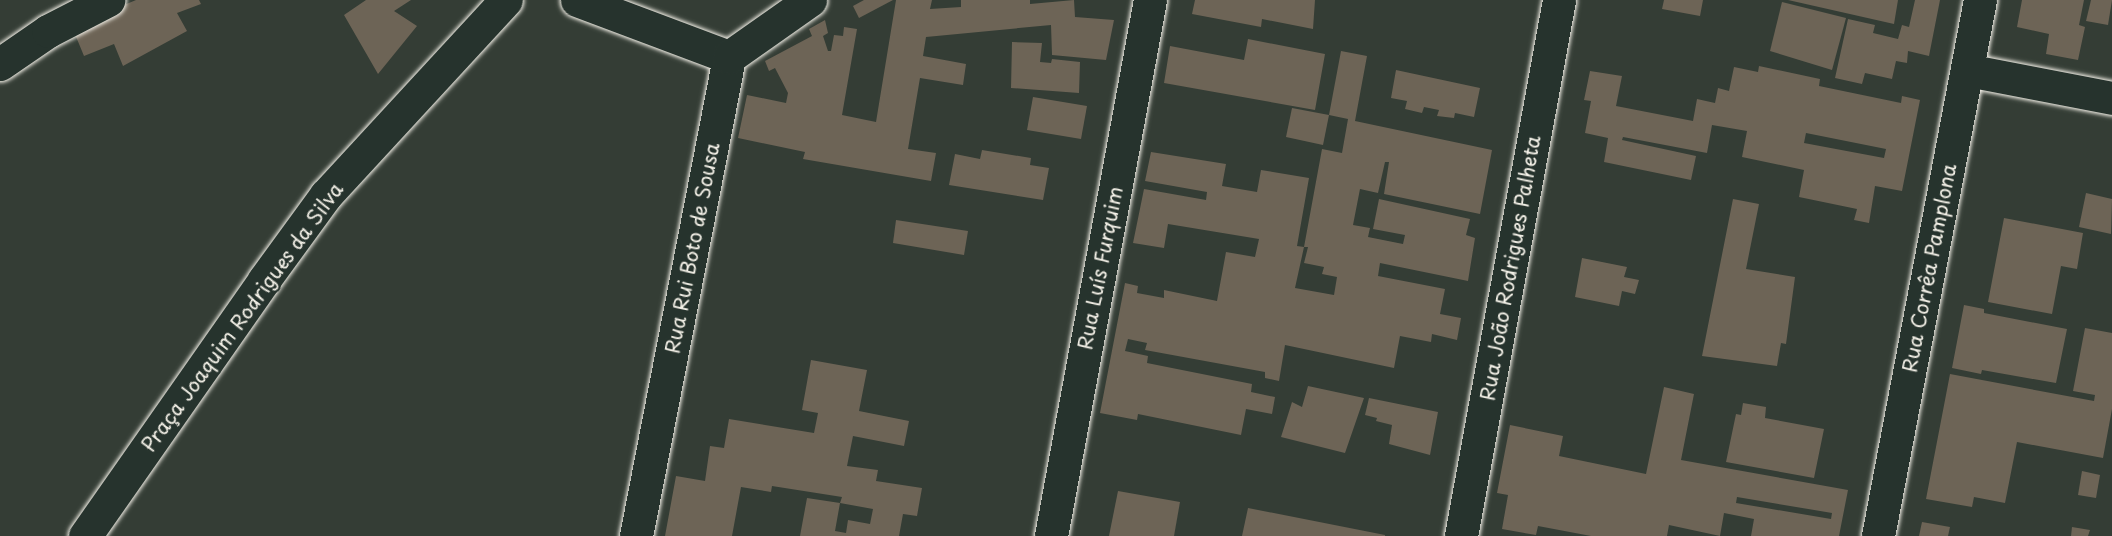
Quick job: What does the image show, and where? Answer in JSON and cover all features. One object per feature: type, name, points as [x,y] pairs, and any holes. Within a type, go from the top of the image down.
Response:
[{"type":"street","points":[[0,64],[48,31],[108,0]]},
{"type":"street","name":"Praça Joaquim Rodrigues da Silva","points":[[85,536],[326,195],[506,0]]},
{"type":"street","points":[[576,0],[729,57],[810,0]]},
{"type":"street","name":"Rua Luís Furquim","points":[[1051,536],[1150,0]]},
{"type":"street","name":"Rua João Rodrigues Palheta","points":[[1461,536],[1558,0]]},
{"type":"street","name":"Rua Corrêa Pamplona","points":[[1878,536],[1980,0]]},
{"type":"street","name":"Rua Rui Boto de Sousa","points":[[636,536],[729,57]]},
{"type":"street","points":[[1967,70],[2112,98]]},
{"type":"building","points":[[136,0],[199,0],[201,4],[177,13],[187,31],[123,66],[114,44],[84,56],[72,27]]},
{"type":"building","points":[[366,0],[411,0],[394,11],[417,26],[378,74],[344,15]]},
{"type":"building","points":[[864,0],[893,0],[859,18],[853,6]]},
{"type":"building","points":[[896,0],[932,0],[930,9],[961,7],[961,0],[1030,0],[1030,4],[1074,0],[1075,17],[1114,20],[1106,60],[1052,55],[1051,25],[926,37],[923,56],[966,64],[963,85],[920,78],[908,149],[936,153],[931,181],[803,159],[805,152],[738,138],[747,95],[786,103],[788,93],[775,68],[769,71],[765,61],[812,36],[809,29],[825,20],[828,33],[823,36],[828,51],[831,51],[834,35],[843,36],[844,27],[857,29],[842,115],[876,122]]},
{"type":"building","points":[[1195,0],[1315,0],[1313,29],[1262,19],[1261,27],[1192,14]]},
{"type":"building","points":[[1664,0],[1703,0],[1700,16],[1662,9]]},
{"type":"building","points":[[1788,0],[1898,0],[1894,24]]},
{"type":"building","points":[[1915,0],[1940,0],[1929,56],[1908,51],[1907,63],[1896,61],[1892,79],[1865,73],[1862,84],[1835,78],[1848,19],[1875,25],[1873,33],[1898,39],[1902,25],[1909,27]]},
{"type":"building","points":[[2022,0],[2084,0],[2079,25],[2085,27],[2078,60],[2046,54],[2049,34],[2017,27]]},
{"type":"building","points":[[2091,0],[2112,0],[2108,25],[2086,21]]},
{"type":"building","points":[[1782,2],[1846,18],[1832,70],[1770,51]]},
{"type":"building","points":[[1248,39],[1325,54],[1315,110],[1164,83],[1170,46],[1244,60]]},
{"type":"building","points":[[1012,42],[1042,43],[1040,62],[1051,63],[1052,59],[1080,62],[1079,93],[1011,88]]},
{"type":"building","points":[[1341,51],[1367,56],[1355,121],[1492,150],[1480,214],[1384,194],[1389,162],[1385,162],[1378,193],[1360,189],[1353,225],[1370,228],[1368,237],[1403,244],[1405,235],[1373,229],[1379,199],[1470,219],[1466,235],[1475,238],[1468,281],[1380,263],[1378,276],[1445,289],[1440,314],[1461,318],[1457,340],[1432,334],[1431,342],[1400,336],[1394,368],[1285,345],[1279,381],[1265,378],[1265,372],[1145,350],[1147,343],[1128,339],[1125,351],[1148,356],[1147,363],[1252,384],[1251,392],[1275,397],[1272,414],[1246,409],[1241,435],[1138,414],[1137,420],[1100,413],[1125,283],[1138,286],[1137,293],[1164,298],[1164,290],[1217,301],[1226,252],[1255,257],[1259,239],[1168,224],[1164,248],[1133,243],[1144,189],[1206,200],[1207,192],[1145,181],[1151,152],[1226,164],[1222,186],[1257,192],[1261,170],[1309,178],[1297,246],[1304,247],[1322,149],[1342,153],[1348,119],[1329,115]],"holes":[[[1304,247],[1308,247],[1304,263],[1324,267],[1322,274],[1337,277],[1334,295],[1295,288]]]},
{"type":"building","points":[[1759,66],[1820,79],[1819,86],[1901,103],[1902,96],[1920,100],[1902,191],[1875,186],[1869,223],[1854,220],[1857,209],[1799,197],[1804,170],[1742,157],[1747,131],[1712,125],[1707,153],[1623,137],[1622,140],[1696,156],[1691,180],[1604,162],[1608,138],[1585,133],[1591,101],[1584,100],[1590,71],[1622,76],[1616,106],[1693,121],[1697,99],[1715,103],[1718,88],[1729,91],[1734,67],[1758,72]],"holes":[[[1806,133],[1886,149],[1884,158],[1804,143]]]},
{"type":"building","points":[[1396,70],[1480,88],[1474,117],[1455,113],[1454,118],[1437,116],[1439,110],[1424,107],[1422,113],[1405,109],[1407,101],[1391,98]]},
{"type":"building","points":[[1033,97],[1087,106],[1081,139],[1027,130]]},
{"type":"building","points":[[1292,108],[1329,115],[1323,145],[1286,137]]},
{"type":"building","points":[[982,150],[1031,158],[1030,165],[1049,168],[1043,200],[949,185],[955,154],[980,159]]},
{"type":"building","points":[[2086,193],[2112,199],[2111,234],[2079,227]]},
{"type":"building","points":[[1733,199],[1759,204],[1746,269],[1795,277],[1786,344],[1781,343],[1777,366],[1702,356]]},
{"type":"building","points":[[2004,218],[2083,233],[2077,269],[2061,266],[2052,314],[1988,302]]},
{"type":"building","points":[[896,220],[968,231],[964,255],[893,243]]},
{"type":"building","points":[[1582,258],[1627,267],[1624,277],[1639,280],[1635,294],[1622,291],[1619,306],[1575,297]]},
{"type":"building","points":[[1964,305],[1984,309],[1984,313],[2067,329],[2056,383],[1982,370],[1981,374],[1952,368]]},
{"type":"building","points":[[2085,328],[2112,333],[2112,409],[2103,458],[2017,442],[2005,503],[1974,497],[1972,507],[1926,499],[1950,374],[2094,401],[2095,395],[2073,391]]},
{"type":"building","points":[[811,360],[867,370],[859,411],[909,421],[904,446],[853,436],[847,466],[878,470],[876,481],[922,488],[917,516],[903,514],[899,536],[800,536],[807,498],[840,503],[842,497],[772,486],[771,492],[741,487],[732,536],[665,536],[676,476],[705,481],[710,446],[724,448],[729,419],[814,433],[818,413],[802,410]],"holes":[[[840,503],[873,509],[870,524],[848,520],[846,533],[835,531]]]},
{"type":"building","points":[[1308,386],[1364,398],[1345,453],[1281,437],[1292,402],[1302,407]]},
{"type":"building","points":[[1664,387],[1694,394],[1681,460],[1848,490],[1839,536],[1751,536],[1754,519],[1724,513],[1720,536],[1669,525],[1667,536],[1591,536],[1538,526],[1536,535],[1502,529],[1508,495],[1497,493],[1510,425],[1563,436],[1559,456],[1646,474]],"holes":[[[1737,497],[1832,513],[1831,519],[1736,503]]]},
{"type":"building","points":[[1369,398],[1438,412],[1430,455],[1389,444],[1392,425],[1376,421],[1377,418],[1365,415]]},
{"type":"building","points":[[1743,403],[1766,407],[1765,418],[1824,429],[1814,478],[1726,462],[1736,414],[1741,415]]},
{"type":"building","points":[[2082,471],[2100,475],[2096,498],[2078,495]]},
{"type":"building","points":[[1118,491],[1180,502],[1174,536],[1109,536]]},
{"type":"building","points":[[1248,508],[1385,535],[1385,536],[1242,536]]},
{"type":"building","points":[[1922,522],[1950,527],[1948,536],[1919,536]]},
{"type":"building","points":[[2072,527],[2090,530],[2088,536],[2071,536]]}]
